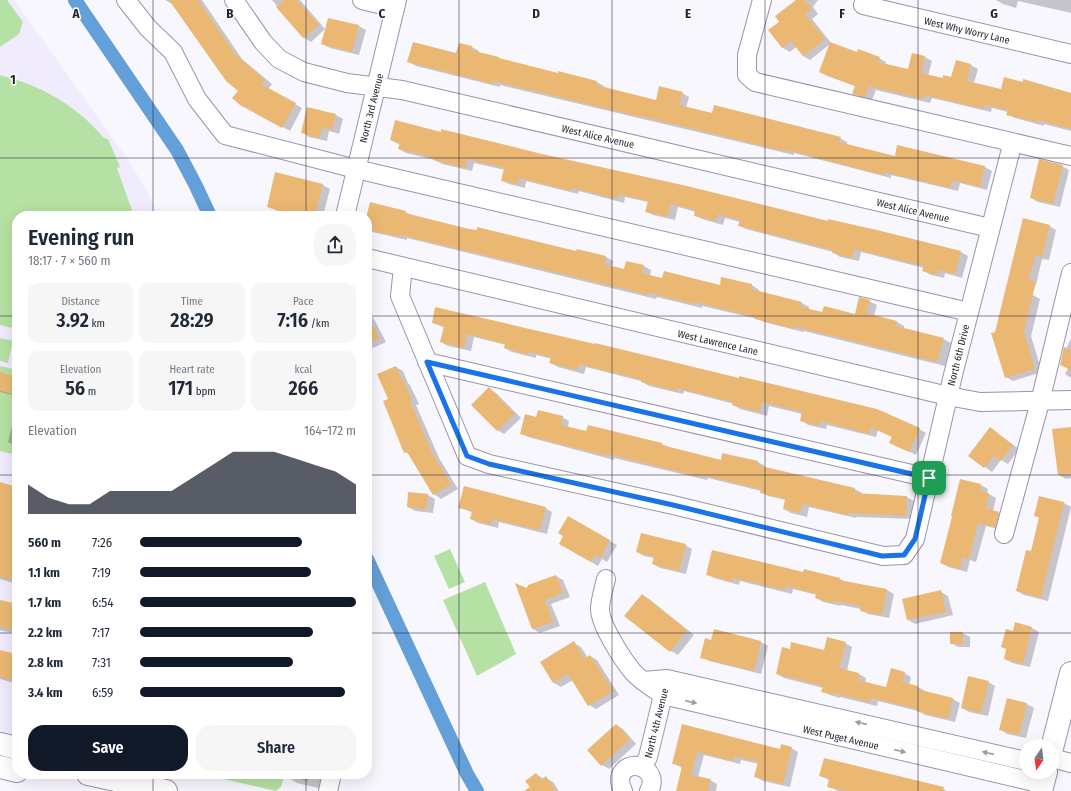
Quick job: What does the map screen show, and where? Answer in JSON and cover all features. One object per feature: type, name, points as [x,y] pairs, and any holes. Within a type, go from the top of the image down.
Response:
[{"type":"main road","points":[[1054,739],[1071,673]]},
{"type":"main road","points":[[0,744],[12,747]]},
{"type":"main road","points":[[0,767],[12,770]]},
{"type":"main road","points":[[109,779],[156,790]]},
{"type":"street","points":[[126,0],[148,28],[173,52],[197,98],[225,135],[356,169],[969,312]]},
{"type":"street","name":"West Alice Avenue","points":[[234,0],[263,42],[279,59],[304,72],[348,83],[402,90],[990,228]]},
{"type":"street","points":[[362,0],[396,4]]},
{"type":"street","points":[[762,0],[747,55],[747,75],[755,82],[1071,156]]},
{"type":"street","name":"North 3rd Avenue","points":[[346,211],[396,4]]},
{"type":"street","name":"West Why Worry Lane","points":[[863,5],[1071,54]]},
{"type":"street","name":"North 6th Drive","points":[[427,362],[467,456],[489,464],[673,505],[882,556],[904,555],[915,539],[948,396],[1010,153]]},
{"type":"street","name":"West Lawrence Lane","points":[[372,259],[403,268],[948,396],[980,402],[1040,402],[1071,400]]},
{"type":"street","points":[[403,268],[400,296],[427,362],[929,478]]},
{"type":"street","points":[[1004,534],[1040,402],[1071,273]]},
{"type":"street","name":"West Puget Avenue","points":[[606,579],[600,609],[602,621],[606,631],[633,672],[644,681],[782,714],[1044,782]]},
{"type":"street","name":"North 4th Avenue","points":[[643,767],[648,757],[665,687]]},
{"type":"street","name":"West Puget Avenue","points":[[782,714],[1019,760]]},
{"type":"street","points":[[1059,759],[1071,762]]},
{"type":"street","name":"North 4th Avenue","points":[[623,791],[620,782],[623,772],[633,766],[643,767],[650,774],[652,782],[649,791]]},
{"type":"street","points":[[328,791],[331,779]]},
{"type":"shaded area","points":[[0,0],[14,0],[131,164],[149,195],[156,211],[12,211],[12,741],[0,738]]},
{"type":"green space","points":[[0,0],[7,0],[23,22],[19,34],[0,47]]},
{"type":"green space","points":[[0,75],[30,85],[57,98],[70,106],[104,138],[108,139],[120,167],[117,168],[132,211],[12,211],[12,328],[0,325]]},
{"type":"green space","points":[[0,338],[12,341],[8,363],[0,361]]},
{"type":"green space","points":[[0,366],[12,369],[12,454],[0,451]]},
{"type":"green space","points":[[450,549],[465,582],[449,589],[434,556]]},
{"type":"green space","points":[[485,582],[516,654],[477,676],[443,600]]},
{"type":"green space","points":[[223,779],[283,779],[281,787],[276,791]]},
{"type":"building","points":[[169,0],[198,0],[235,54],[265,80],[261,84],[296,103],[282,128],[240,105],[232,98],[238,91],[226,81]]},
{"type":"building","points":[[284,0],[297,0],[319,25],[303,38],[276,7]]},
{"type":"building","points":[[796,0],[805,0],[812,9],[805,14],[825,39],[803,56],[791,41],[782,48],[768,30],[779,22],[775,16]]},
{"type":"building","points":[[328,18],[359,25],[352,52],[321,44]]},
{"type":"building","points":[[413,42],[456,53],[459,43],[472,46],[471,50],[558,73],[558,71],[597,81],[596,85],[656,100],[659,86],[683,92],[679,105],[712,113],[714,105],[841,137],[839,142],[895,156],[897,145],[985,166],[980,187],[952,180],[950,188],[884,172],[883,175],[787,150],[787,152],[493,81],[493,84],[407,62]]},
{"type":"building","points":[[830,42],[857,52],[858,49],[880,57],[878,62],[908,69],[912,53],[925,56],[921,73],[943,78],[943,75],[951,77],[956,60],[971,64],[967,81],[1001,89],[1004,77],[1023,82],[1023,79],[1071,93],[1071,129],[1037,120],[1037,122],[1006,115],[1008,110],[985,105],[984,109],[925,95],[923,99],[869,86],[865,97],[852,94],[855,86],[819,72]]},
{"type":"building","points":[[307,107],[336,114],[332,130],[322,128],[319,138],[301,133]]},
{"type":"building","points":[[395,120],[441,132],[441,129],[542,154],[687,186],[828,221],[828,219],[877,230],[961,251],[955,274],[938,270],[937,275],[922,271],[924,266],[854,249],[852,258],[832,253],[833,250],[738,226],[740,220],[718,214],[716,221],[694,216],[695,210],[671,204],[667,217],[645,212],[648,201],[618,194],[617,199],[572,188],[571,191],[519,178],[518,184],[501,181],[504,168],[467,159],[465,168],[398,149],[400,143],[390,140]]},
{"type":"building","points":[[1039,159],[1063,165],[1053,204],[1030,198]]},
{"type":"building","points":[[275,172],[323,184],[316,211],[277,211],[267,207]]},
{"type":"building","points":[[370,202],[406,211],[405,213],[469,229],[477,230],[477,227],[576,251],[577,249],[606,256],[604,264],[624,269],[626,261],[644,265],[642,273],[662,278],[664,271],[720,285],[721,277],[752,284],[751,289],[802,302],[801,307],[822,312],[824,306],[855,314],[859,297],[870,300],[866,313],[897,321],[896,326],[944,338],[937,362],[796,327],[795,329],[695,302],[694,304],[649,293],[649,295],[400,235],[399,237],[372,230],[372,211],[368,211]]},
{"type":"building","points":[[1023,218],[1050,225],[1042,257],[1035,255],[1029,280],[1036,282],[1024,331],[1035,369],[1005,378],[991,333],[995,332]]},
{"type":"building","points":[[435,307],[877,409],[920,428],[909,452],[889,443],[892,437],[870,427],[869,434],[820,421],[819,426],[800,421],[802,412],[762,402],[760,412],[732,405],[733,402],[676,388],[676,391],[641,382],[641,380],[579,364],[577,370],[549,363],[551,357],[529,352],[529,355],[504,348],[505,344],[467,334],[464,348],[440,342],[444,326],[432,323]]},
{"type":"building","points":[[372,323],[379,338],[372,342]]},
{"type":"building","points":[[1064,347],[1071,350],[1071,370],[1060,365]]},
{"type":"building","points":[[396,366],[412,400],[410,401],[432,453],[451,484],[433,495],[407,452],[404,453],[383,401],[388,399],[377,374]]},
{"type":"building","points":[[0,372],[12,376],[12,394],[0,391]]},
{"type":"building","points":[[489,387],[515,414],[497,431],[471,405]]},
{"type":"building","points":[[538,410],[563,416],[561,425],[586,431],[588,425],[662,443],[662,445],[721,460],[722,453],[758,461],[757,465],[855,488],[854,493],[907,496],[906,516],[849,513],[848,515],[802,504],[800,513],[783,509],[785,499],[760,493],[761,489],[701,475],[700,477],[607,454],[607,456],[520,434],[525,414],[536,417]]},
{"type":"building","points":[[990,427],[1013,445],[1001,461],[994,456],[984,468],[968,456]]},
{"type":"building","points":[[1071,427],[1071,474],[1058,475],[1052,429]]},
{"type":"building","points":[[960,479],[981,484],[980,491],[989,493],[986,508],[999,512],[995,527],[978,523],[969,559],[963,557],[960,569],[940,563]]},
{"type":"building","points":[[0,482],[12,486],[12,580],[0,577]]},
{"type":"building","points":[[464,486],[546,507],[540,530],[492,519],[491,525],[470,519],[472,511],[458,508]]},
{"type":"building","points":[[408,492],[428,494],[426,510],[407,507]]},
{"type":"building","points":[[1039,496],[1064,502],[1041,598],[1016,591],[1026,550],[1031,551],[1039,517],[1034,516]]},
{"type":"building","points":[[568,516],[610,540],[600,558],[595,555],[591,562],[559,544],[563,536],[558,533]]},
{"type":"building","points":[[641,533],[686,544],[679,571],[652,564],[654,557],[636,552]]},
{"type":"building","points":[[712,550],[803,572],[804,569],[840,578],[839,580],[887,589],[882,615],[860,611],[861,606],[834,601],[833,603],[815,598],[816,594],[786,586],[785,590],[733,578],[732,582],[706,575]]},
{"type":"building","points":[[556,575],[563,593],[545,600],[553,622],[532,629],[515,583],[527,588],[528,585]]},
{"type":"building","points":[[941,590],[946,612],[907,620],[902,599]]},
{"type":"building","points":[[642,594],[687,630],[670,652],[624,616]]},
{"type":"building","points":[[0,600],[12,603],[12,630],[0,627]]},
{"type":"building","points":[[1015,622],[1032,627],[1023,664],[1004,659],[1006,649],[1001,647],[1006,629],[1013,631]]},
{"type":"building","points":[[714,629],[761,641],[754,671],[700,658],[705,638],[711,640]]},
{"type":"building","points":[[950,632],[963,632],[963,644],[950,644]]},
{"type":"building","points":[[827,637],[846,642],[839,668],[859,673],[858,680],[886,687],[891,668],[905,672],[902,682],[918,686],[917,689],[953,698],[948,719],[916,711],[917,709],[871,698],[870,702],[833,693],[833,695],[821,692],[823,686],[776,674],[782,647],[790,649],[791,642],[824,650]]},
{"type":"building","points":[[574,641],[584,659],[590,655],[613,691],[588,706],[568,674],[553,683],[540,662]]},
{"type":"building","points":[[0,650],[12,653],[12,680],[0,677]]},
{"type":"building","points":[[968,676],[989,681],[981,713],[961,708]]},
{"type":"building","points":[[1007,698],[1027,703],[1019,735],[999,730]]},
{"type":"building","points":[[616,724],[630,739],[601,766],[587,750]]},
{"type":"building","points":[[682,724],[780,749],[781,744],[792,747],[783,784],[754,777],[758,762],[734,756],[733,761],[697,752],[691,775],[711,779],[708,791],[676,791],[682,766],[672,764]]},
{"type":"building","points":[[824,758],[944,787],[943,791],[844,791],[827,787],[829,779],[819,776]]},
{"type":"building","points":[[536,773],[541,780],[546,776],[556,791],[524,791],[530,787],[525,781]]},
{"type":"waterway","points":[[75,0],[177,150],[208,211]]},
{"type":"waterway","points":[[372,570],[467,774],[477,791]]},
{"type":"route","points":[[427,362],[929,478],[915,539],[904,555],[882,556],[673,505],[489,464],[467,456],[427,362]]}]
